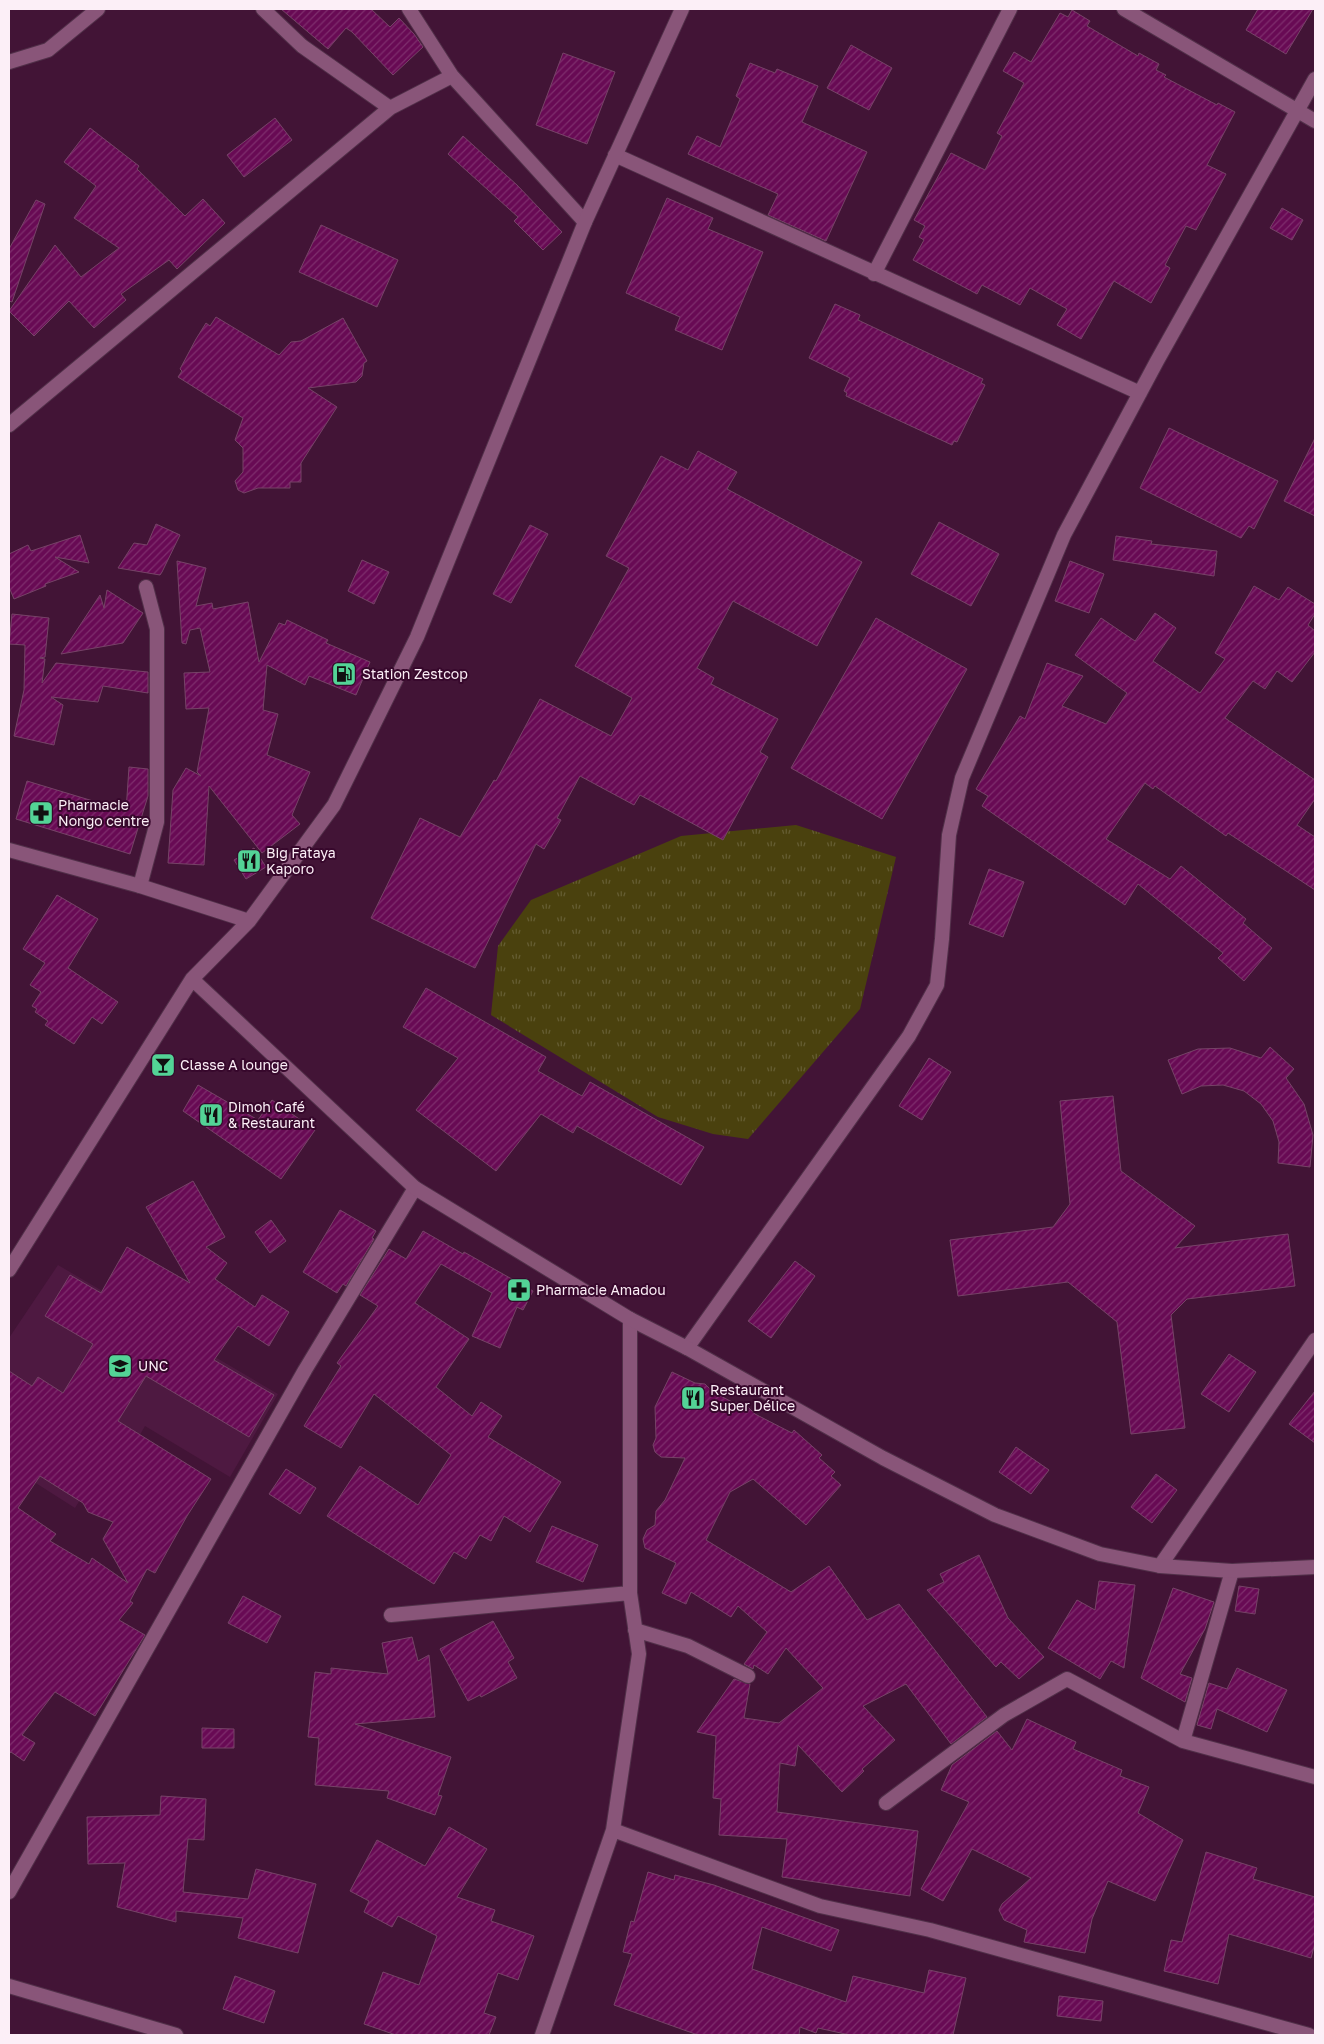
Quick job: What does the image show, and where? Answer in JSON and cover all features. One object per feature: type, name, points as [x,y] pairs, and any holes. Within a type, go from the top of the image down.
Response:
[{"type":"street","points":[[9,62],[48,50],[98,9]]},
{"type":"street","points":[[263,9],[302,46],[390,108]]},
{"type":"street","points":[[409,9],[452,76],[585,222]]},
{"type":"street","points":[[9,1270],[192,979],[248,921],[334,805],[417,637],[585,222],[682,9]]},
{"type":"street","points":[[874,274],[1010,9]]},
{"type":"street","points":[[1124,9],[1315,121]]},
{"type":"street","points":[[9,425],[390,108],[452,76]]},
{"type":"street","points":[[686,1348],[909,1036],[937,984],[949,835],[962,778],[1064,535],[1140,393],[1296,110],[1315,79]]},
{"type":"street","points":[[615,155],[1140,393]]},
{"type":"street","points":[[140,886],[157,822],[157,629],[146,586]]},
{"type":"street","points":[[9,850],[140,886],[248,921]]},
{"type":"street","points":[[192,979],[415,1188],[630,1320],[686,1348],[882,1458],[996,1515],[1100,1554],[1160,1566],[1232,1572],[1315,1567]]},
{"type":"street","points":[[9,1892],[305,1370],[415,1188]]},
{"type":"street","points":[[542,2035],[613,1830],[639,1654],[630,1593],[630,1320]]},
{"type":"street","points":[[1160,1566],[1315,1340]]},
{"type":"street","points":[[1183,1741],[1232,1572]]},
{"type":"street","points":[[391,1615],[630,1593]]},
{"type":"street","points":[[635,1630],[688,1646],[748,1676]]},
{"type":"street","points":[[886,1802],[1004,1715],[1068,1679],[1183,1741],[1315,1777]]},
{"type":"street","points":[[613,1830],[820,1906],[930,1930],[1309,2035]]},
{"type":"street","points":[[9,1986],[176,2035]]},
{"type":"shaded area","name":"UNC","points":[[58,1265],[278,1394],[230,1477],[145,1426],[118,1473],[102,1464],[75,1508],[9,1466],[9,1338]]},
{"type":"green space","points":[[796,825],[896,857],[860,1009],[748,1139],[713,1134],[658,1117],[491,1015],[498,946],[531,900],[681,836]]},
{"type":"building","points":[[281,9],[371,9],[390,27],[399,18],[423,47],[393,75],[346,28],[328,49]]},
{"type":"building","points":[[1258,9],[1313,9],[1286,54],[1246,30]]},
{"type":"building","points":[[1072,10],[1090,21],[1087,26],[1138,56],[1139,53],[1159,64],[1156,70],[1166,75],[1164,77],[1217,105],[1218,103],[1235,112],[1207,165],[1226,174],[1196,230],[1186,226],[1165,265],[1170,268],[1151,303],[1114,281],[1081,339],[1057,325],[1067,309],[1030,288],[1020,305],[982,285],[977,294],[913,260],[924,240],[919,237],[925,226],[914,220],[951,153],[985,170],[1002,136],[997,133],[1024,83],[1003,71],[1014,52],[1031,62],[1060,13],[1068,17]]},
{"type":"building","points":[[851,45],[892,68],[869,110],[827,88]]},
{"type":"building","points":[[563,53],[615,72],[587,144],[536,125]]},
{"type":"building","points":[[750,63],[775,73],[777,69],[818,86],[802,122],[867,152],[826,241],[768,215],[778,194],[688,154],[697,136],[720,147],[740,99],[736,96]]},
{"type":"building","points":[[275,118],[292,140],[244,177],[227,155]]},
{"type":"building","points":[[90,128],[139,166],[137,169],[185,216],[203,199],[225,223],[177,269],[169,260],[121,294],[126,300],[94,328],[69,301],[34,336],[9,311],[55,245],[81,277],[119,248],[74,218],[96,186],[64,162]]},
{"type":"building","points":[[463,136],[517,185],[562,232],[543,250],[514,221],[518,217],[448,154]]},
{"type":"building","points":[[667,198],[713,218],[708,229],[763,252],[722,350],[675,330],[680,317],[626,293]]},
{"type":"building","points":[[36,200],[45,204],[12,302],[9,301],[9,249]]},
{"type":"building","points":[[1282,208],[1303,220],[1292,240],[1270,228]]},
{"type":"building","points":[[321,225],[398,260],[377,307],[299,272]]},
{"type":"building","points":[[835,304],[860,315],[858,320],[983,379],[981,383],[985,385],[957,442],[954,441],[952,445],[846,396],[847,393],[844,391],[850,378],[809,358]]},
{"type":"building","points":[[216,317],[279,355],[291,342],[301,341],[343,318],[367,361],[364,363],[362,376],[356,382],[308,388],[337,407],[301,463],[301,482],[290,482],[290,488],[258,488],[244,493],[238,490],[235,481],[243,472],[243,448],[235,440],[243,418],[178,377],[182,371],[180,369],[206,323],[210,326]]},
{"type":"building","points":[[1169,428],[1278,481],[1254,529],[1249,526],[1241,538],[1140,488]]},
{"type":"building","points":[[1315,438],[1315,516],[1284,501]]},
{"type":"building","points":[[698,451],[737,472],[727,489],[862,562],[817,646],[733,601],[697,668],[714,678],[711,684],[778,719],[760,752],[768,757],[723,840],[640,795],[634,805],[580,776],[557,818],[561,820],[544,849],[536,844],[475,968],[371,918],[420,818],[460,837],[494,780],[496,781],[540,699],[611,736],[632,698],[575,666],[629,568],[606,556],[661,456],[688,470]]},
{"type":"building","points":[[939,522],[999,554],[971,606],[911,574]]},
{"type":"building","points":[[156,524],[180,535],[160,575],[118,568],[134,543],[147,545]]},
{"type":"building","points":[[530,525],[548,534],[511,603],[493,594]]},
{"type":"building","points":[[80,535],[89,563],[55,557],[79,572],[45,584],[46,586],[14,599],[9,587],[9,554],[28,545],[31,551]]},
{"type":"building","points":[[1116,536],[1152,541],[1151,544],[1217,551],[1214,576],[1113,560]]},
{"type":"building","points":[[362,560],[389,572],[374,604],[348,591]]},
{"type":"building","points":[[177,561],[206,568],[196,606],[212,603],[213,609],[248,602],[259,662],[279,623],[285,625],[287,620],[328,640],[326,643],[370,662],[356,695],[309,676],[305,685],[267,665],[263,710],[278,714],[267,755],[310,772],[292,815],[300,824],[262,853],[209,786],[204,865],[168,863],[173,790],[186,768],[201,776],[197,772],[209,708],[186,709],[184,673],[210,672],[200,628],[190,630],[186,644],[182,643]]},
{"type":"building","points":[[1070,561],[1104,574],[1089,613],[1055,601]]},
{"type":"building","points":[[1254,586],[1279,600],[1288,587],[1315,604],[1315,614],[1308,625],[1315,631],[1315,652],[1292,682],[1277,671],[1265,689],[1253,681],[1225,718],[1315,780],[1315,799],[1297,825],[1315,837],[1315,890],[1228,833],[1226,836],[1155,786],[1153,789],[1145,783],[1106,839],[1170,879],[1181,866],[1246,919],[1243,923],[1272,948],[1244,981],[1218,958],[1223,953],[1138,884],[1125,905],[982,806],[988,796],[976,789],[1020,716],[1025,719],[1047,663],[1083,676],[1062,706],[1106,724],[1127,693],[1075,655],[1101,618],[1135,641],[1155,613],[1176,628],[1153,661],[1200,693],[1225,659],[1215,653]]},
{"type":"building","points":[[107,590],[143,613],[123,643],[61,654],[100,595],[104,608]]},
{"type":"building","points":[[12,614],[49,618],[45,657],[40,658],[45,659],[42,683],[56,663],[148,672],[148,693],[103,686],[98,702],[51,697],[63,705],[54,745],[14,736],[24,690],[25,645],[9,644]]},
{"type":"building","points":[[876,618],[967,669],[882,819],[791,768]]},
{"type":"building","points":[[129,767],[148,769],[148,796],[130,854],[16,819],[27,781],[126,811]]},
{"type":"building","points":[[254,848],[266,867],[246,879],[234,860]]},
{"type":"building","points":[[989,869],[1024,882],[1003,937],[969,924]]},
{"type":"building","points":[[57,895],[98,919],[68,968],[118,1002],[102,1024],[92,1017],[74,1044],[45,1025],[48,1021],[35,1012],[37,1009],[32,1006],[41,992],[30,985],[45,963],[23,949]]},
{"type":"building","points":[[426,988],[546,1057],[538,1071],[582,1096],[590,1082],[704,1147],[681,1185],[577,1126],[573,1133],[541,1114],[496,1171],[416,1110],[458,1058],[403,1027]]},
{"type":"building","points":[[1270,1047],[1294,1069],[1286,1078],[1304,1104],[1313,1135],[1310,1167],[1278,1163],[1279,1142],[1273,1121],[1261,1104],[1244,1091],[1223,1085],[1201,1086],[1182,1094],[1168,1060],[1198,1049],[1230,1048],[1261,1058]]},
{"type":"building","points":[[929,1058],[951,1072],[922,1120],[899,1106]]},
{"type":"building","points":[[198,1085],[258,1120],[272,1100],[315,1130],[281,1179],[183,1111]]},
{"type":"building","points":[[1113,1096],[1121,1171],[1195,1226],[1175,1248],[1288,1234],[1295,1286],[1187,1299],[1171,1315],[1185,1428],[1131,1434],[1117,1322],[1068,1282],[958,1296],[950,1240],[1053,1227],[1070,1204],[1060,1101]]},
{"type":"building","points":[[193,1181],[225,1237],[206,1247],[227,1263],[215,1279],[255,1307],[262,1295],[289,1312],[269,1346],[238,1326],[214,1360],[274,1395],[249,1437],[146,1376],[118,1421],[211,1479],[187,1516],[155,1573],[147,1569],[130,1601],[133,1603],[119,1620],[145,1635],[95,1716],[55,1692],[22,1735],[35,1743],[24,1761],[11,1752],[9,1754],[9,1371],[32,1386],[38,1377],[63,1393],[93,1344],[45,1316],[70,1275],[101,1293],[127,1247],[190,1283],[146,1207]],"holes":[[[40,1476],[83,1503],[88,1512],[113,1522],[103,1539],[128,1583],[92,1558],[89,1564],[50,1541],[56,1534],[18,1508]]]},
{"type":"building","points":[[340,1210],[376,1231],[372,1238],[374,1239],[346,1286],[343,1284],[337,1293],[303,1272]]},
{"type":"building","points":[[271,1220],[286,1241],[270,1253],[255,1232]]},
{"type":"building","points":[[423,1231],[533,1291],[523,1310],[517,1307],[500,1348],[472,1336],[492,1293],[441,1264],[415,1303],[469,1339],[436,1387],[472,1416],[481,1402],[502,1416],[488,1437],[561,1482],[530,1532],[504,1516],[491,1541],[480,1535],[466,1559],[454,1552],[434,1584],[327,1516],[360,1466],[418,1505],[451,1455],[374,1394],[341,1448],[304,1426],[341,1366],[337,1363],[378,1306],[360,1295],[389,1249],[406,1259]]},
{"type":"building","points":[[795,1261],[815,1276],[771,1338],[748,1321]]},
{"type":"building","points":[[1229,1354],[1256,1372],[1229,1412],[1201,1394]]},
{"type":"building","points":[[672,1372],[695,1383],[705,1384],[713,1392],[734,1403],[744,1403],[755,1414],[792,1433],[794,1430],[822,1455],[819,1458],[835,1472],[831,1476],[841,1485],[806,1525],[753,1479],[730,1492],[706,1540],[791,1592],[829,1566],[867,1620],[899,1604],[987,1717],[951,1744],[906,1684],[863,1706],[895,1740],[862,1769],[864,1771],[842,1792],[798,1745],[795,1766],[780,1763],[777,1812],[918,1831],[910,1896],[782,1877],[787,1839],[719,1835],[721,1799],[713,1798],[716,1736],[697,1732],[734,1679],[750,1684],[744,1718],[779,1723],[823,1688],[786,1648],[768,1674],[754,1665],[753,1669],[744,1664],[767,1632],[738,1606],[731,1617],[691,1592],[686,1604],[662,1593],[676,1563],[645,1548],[643,1539],[647,1530],[655,1525],[656,1511],[665,1500],[685,1458],[661,1457],[655,1452],[653,1445],[656,1438],[655,1407]]},
{"type":"building","points":[[1315,1391],[1315,1443],[1289,1424]]},
{"type":"building","points":[[1016,1447],[1049,1470],[1031,1494],[999,1472]]},
{"type":"building","points":[[286,1469],[316,1488],[300,1514],[269,1494]]},
{"type":"building","points":[[1156,1474],[1177,1490],[1152,1523],[1131,1507]]},
{"type":"building","points":[[552,1526],[598,1545],[583,1582],[536,1562]]},
{"type":"building","points":[[979,1555],[1008,1618],[1044,1657],[1019,1679],[1001,1662],[996,1667],[927,1590],[944,1582],[940,1574]]},
{"type":"building","points":[[1099,1581],[1135,1585],[1124,1668],[1111,1661],[1100,1679],[1048,1648],[1077,1600],[1095,1610]]},
{"type":"building","points":[[1239,1586],[1259,1589],[1255,1614],[1235,1611]]},
{"type":"building","points":[[1173,1588],[1214,1602],[1205,1629],[1180,1674],[1192,1678],[1185,1702],[1141,1678]]},
{"type":"building","points":[[243,1596],[281,1616],[267,1643],[228,1623]]},
{"type":"building","points":[[493,1621],[514,1658],[508,1662],[517,1678],[481,1697],[480,1695],[468,1701],[440,1649]]},
{"type":"building","points":[[412,1637],[418,1661],[429,1655],[435,1717],[355,1724],[451,1757],[438,1795],[442,1796],[435,1815],[387,1798],[389,1791],[315,1785],[319,1738],[308,1737],[315,1672],[331,1674],[331,1668],[388,1674],[382,1643]]},
{"type":"building","points":[[1237,1668],[1287,1690],[1267,1732],[1217,1709],[1211,1729],[1197,1725],[1209,1683],[1227,1689]]},
{"type":"building","points":[[1027,1719],[1076,1742],[1073,1749],[1122,1770],[1120,1776],[1149,1787],[1138,1813],[1183,1840],[1155,1901],[1108,1881],[1092,1919],[1085,1953],[1024,1942],[1027,1930],[1004,1920],[999,1910],[1002,1904],[1031,1878],[972,1849],[943,1901],[921,1889],[969,1802],[941,1790],[952,1765],[997,1731],[1012,1750]]},
{"type":"building","points":[[202,1728],[234,1729],[234,1748],[202,1748]]},
{"type":"building","points":[[161,1796],[206,1799],[204,1840],[188,1839],[183,1892],[248,1899],[256,1869],[316,1884],[298,1953],[238,1938],[243,1918],[176,1911],[176,1922],[117,1907],[125,1863],[88,1864],[87,1817],[160,1815]]},
{"type":"building","points":[[449,1827],[487,1849],[457,1897],[495,1910],[491,1921],[534,1936],[518,1980],[498,1973],[484,2013],[496,2017],[489,2035],[396,2035],[364,2024],[383,1972],[419,1985],[437,1936],[398,1916],[392,1927],[364,1912],[369,1901],[350,1891],[377,1840],[425,1866]]},
{"type":"building","points":[[1206,1852],[1257,1868],[1253,1879],[1315,1897],[1315,1943],[1311,1958],[1229,1934],[1218,1984],[1164,1971],[1171,1940],[1182,1942]]},
{"type":"building","points":[[648,1872],[674,1880],[675,1875],[714,1885],[839,1930],[831,1951],[762,1927],[752,1969],[846,2002],[853,1976],[924,1993],[929,1970],[966,1978],[953,2035],[850,2035],[818,2028],[816,2033],[800,2027],[799,2035],[698,2035],[614,2005],[632,1954],[623,1952],[631,1921],[634,1922]]},
{"type":"building","points":[[235,1976],[275,1991],[264,2023],[223,2009]]},
{"type":"building","points":[[1059,1996],[1103,2001],[1101,2021],[1057,2016]]},
{"type":"place","name":"Station Zestcop","points":[[344,674]]},
{"type":"place","name":"Pharmacie Nongo centre","points":[[41,813]]},
{"type":"place","name":"Big Fataya Kaporo","points":[[249,861]]},
{"type":"place","name":"Classe A lounge","points":[[163,1065]]},
{"type":"place","name":"Dimoh Café & Restaurant","points":[[211,1115]]},
{"type":"place","name":"Pharmacie Amadou","points":[[519,1290]]},
{"type":"place","name":"UNC","points":[[120,1366]]},
{"type":"place","name":"Restaurant Super Délice","points":[[693,1398]]}]
